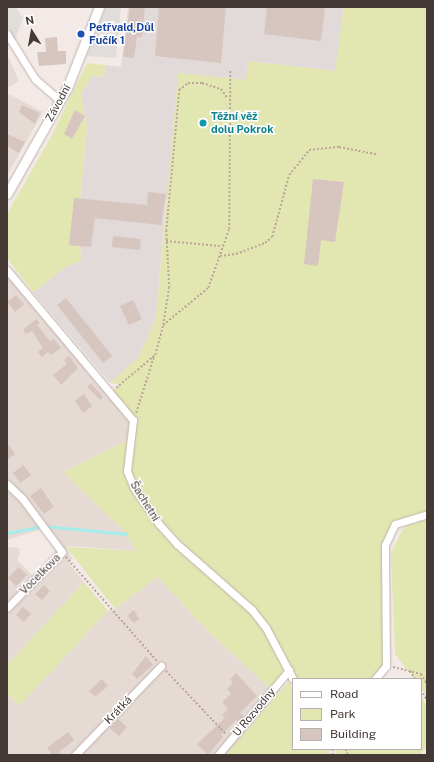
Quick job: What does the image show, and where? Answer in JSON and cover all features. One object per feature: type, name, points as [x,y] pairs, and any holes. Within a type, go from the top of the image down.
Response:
[{"type":"street","name":"Závodní","points":[[7,194],[78,63],[99,7]]},
{"type":"street","points":[[7,34],[10,43],[35,79],[59,100]]},
{"type":"street","points":[[7,270],[133,420]]},
{"type":"street","name":"Šachetní","points":[[133,420],[127,471],[134,488],[177,544],[252,610],[293,678]]},
{"type":"street","name":"Vocelkova","points":[[7,484],[43,525],[62,552],[7,608]]},
{"type":"street","points":[[376,678],[386,666],[385,545],[395,524],[427,514]]},
{"type":"street","name":"Krátká","points":[[76,755],[160,666]]},
{"type":"street","name":"U Rozvodny","points":[[218,755],[289,670]]},
{"type":"path","points":[[163,325],[208,288],[220,256],[221,246],[229,229],[231,204],[228,98],[230,71]]},
{"type":"path","points":[[133,420],[155,355],[163,325],[169,288],[166,241],[180,90],[188,83],[202,83],[221,89],[228,98]]},
{"type":"path","points":[[220,256],[236,254],[265,243],[272,237],[289,175],[309,150],[339,147],[376,154]]},
{"type":"path","points":[[166,241],[221,246]]},
{"type":"path","points":[[111,392],[155,355]]},
{"type":"path","points":[[62,552],[160,666],[231,740]]},
{"type":"path","points":[[386,666],[421,674],[427,684]]},
{"type":"path","points":[[410,671],[414,678]]},
{"type":"shaded area","points":[[7,7],[16,7],[23,18],[15,40],[7,26]]},
{"type":"shaded area","points":[[106,7],[121,7],[116,58],[87,56]]},
{"type":"shaded area","points":[[128,7],[344,7],[336,71],[248,61],[247,80],[232,79],[166,200],[156,318],[139,357],[110,383],[33,292],[66,267],[81,260],[78,220],[87,128],[81,94],[92,76],[104,77],[105,65],[121,67]]},
{"type":"shaded area","points":[[7,54],[19,81],[7,88]]},
{"type":"shaded area","points":[[7,93],[43,112],[7,176]]},
{"type":"shaded area","points":[[7,270],[133,420],[131,439],[64,472],[127,534],[136,551],[69,546],[66,549],[73,559],[69,563],[84,582],[7,665],[7,547],[19,548],[20,553],[17,560],[32,575],[56,550],[42,529],[7,540]]},
{"type":"shaded area","points":[[158,577],[205,628],[272,690],[281,689],[248,732],[226,755],[7,755],[7,694],[19,706],[108,611],[115,609]]},
{"type":"green space","points":[[344,7],[427,7],[427,514],[395,524],[385,545],[386,666],[376,678],[293,678],[289,670],[272,690],[205,628],[158,577],[115,609],[66,547],[136,551],[127,534],[63,472],[131,439],[133,420],[111,392],[120,384],[110,383],[139,357],[156,318],[178,73],[246,80],[248,61],[335,71]]},
{"type":"green space","points":[[87,63],[105,65],[104,77],[92,76],[81,94],[87,128],[78,220],[81,261],[66,267],[33,292],[7,258],[7,214],[52,135]]},
{"type":"green space","points":[[427,519],[427,696],[422,689],[422,678],[413,678],[395,654],[391,553],[404,527]]},
{"type":"green space","points":[[84,582],[108,611],[19,706],[7,694],[7,665]]},
{"type":"green space","points":[[289,681],[292,689],[292,750],[330,750],[330,755],[226,755]]},
{"type":"green space","points":[[422,698],[427,706],[427,747],[420,755],[337,755],[336,750],[422,750]]},
{"type":"building","points":[[130,7],[145,7],[142,37],[137,37],[134,58],[123,57]]},
{"type":"building","points":[[159,7],[226,7],[221,63],[155,56]]},
{"type":"building","points":[[267,7],[325,7],[321,41],[264,34]]},
{"type":"building","points":[[57,37],[58,51],[66,51],[66,64],[39,66],[37,52],[46,52],[45,38]]},
{"type":"building","points":[[22,105],[40,113],[35,124],[19,112]]},
{"type":"building","points":[[75,110],[85,116],[72,139],[64,134]]},
{"type":"building","points":[[7,134],[25,142],[19,153],[7,146]]},
{"type":"building","points":[[313,179],[344,182],[335,242],[321,240],[318,266],[304,264]]},
{"type":"building","points":[[148,192],[166,194],[161,225],[95,218],[91,247],[69,245],[74,198],[147,205]]},
{"type":"building","points":[[113,236],[141,239],[140,250],[112,247]]},
{"type":"building","points":[[16,295],[24,304],[15,312],[7,302]]},
{"type":"building","points":[[66,298],[112,356],[103,363],[57,305]]},
{"type":"building","points":[[133,300],[142,319],[129,325],[120,306]]},
{"type":"building","points":[[36,319],[40,323],[37,325],[50,341],[54,339],[61,348],[51,355],[48,352],[42,357],[38,352],[43,348],[32,331],[26,334],[23,330]]},
{"type":"building","points":[[69,356],[78,368],[61,385],[53,375],[67,364],[64,360]]},
{"type":"building","points":[[91,383],[103,397],[100,400],[87,387]]},
{"type":"building","points":[[84,394],[92,406],[83,413],[75,401]]},
{"type":"building","points":[[7,443],[15,454],[7,460]]},
{"type":"building","points":[[23,465],[31,475],[20,483],[13,473]]},
{"type":"building","points":[[41,488],[54,507],[44,514],[30,496]]},
{"type":"building","points":[[19,567],[27,575],[16,586],[8,578]]},
{"type":"building","points":[[44,585],[50,591],[42,600],[35,594]]},
{"type":"building","points":[[23,607],[31,614],[24,622],[16,615]]},
{"type":"building","points":[[134,610],[139,619],[134,623],[127,616]]},
{"type":"building","points":[[146,656],[153,665],[137,679],[132,674]]},
{"type":"building","points":[[236,673],[257,696],[240,713],[244,716],[239,722],[236,720],[221,735],[223,737],[208,755],[197,744],[225,718],[222,715],[228,709],[222,702],[231,694],[227,689],[233,683],[230,679]]},
{"type":"building","points":[[102,679],[108,686],[95,697],[89,691]]},
{"type":"building","points":[[118,719],[127,727],[119,736],[110,728]]},
{"type":"building","points":[[68,732],[74,740],[59,752],[61,755],[52,755],[47,748]]},
{"type":"waterway","points":[[7,533],[44,526],[127,534]]},
{"type":"place","name":"Petřvald,Důl Fučík 1","points":[[81,34]]},
{"type":"place","name":"Těžní věž dolu Pokrok","points":[[203,123]]}]
